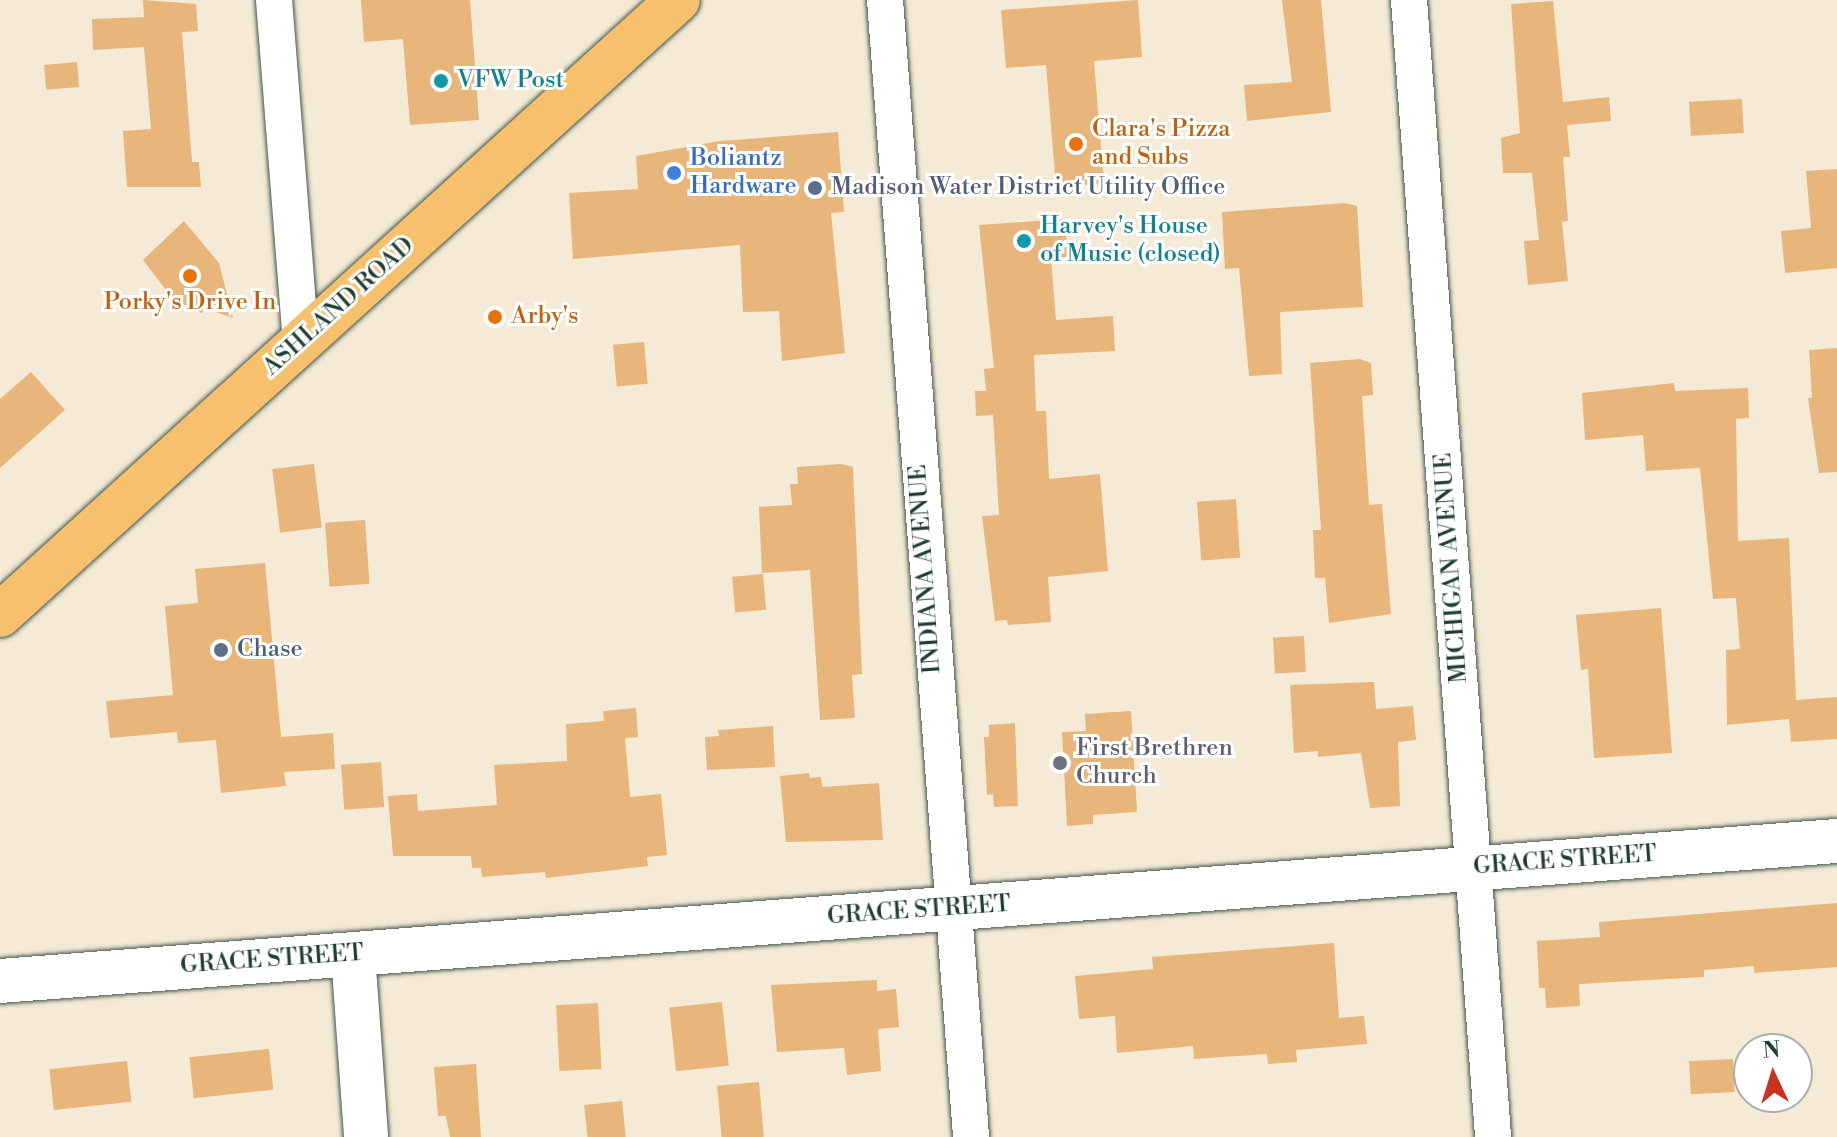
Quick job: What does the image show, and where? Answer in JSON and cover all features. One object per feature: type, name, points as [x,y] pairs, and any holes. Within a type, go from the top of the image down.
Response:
[{"type":"main road","name":"ASHLAND ROAD","points":[[0,615],[678,0]]},
{"type":"street","points":[[274,0],[301,342]]},
{"type":"street","name":"INDIANA AVENUE","points":[[885,0],[951,909],[971,1137]]},
{"type":"street","name":"MICHIGAN AVENUE","points":[[1409,0],[1493,1137]]},
{"type":"street","name":"GRACE STREET","points":[[0,981],[1837,841]]},
{"type":"street","points":[[353,954],[366,1137]]},
{"type":"building","points":[[143,0],[196,4],[198,31],[182,32],[192,162],[199,162],[201,187],[127,187],[123,131],[151,129],[144,47],[93,50],[92,19],[144,17]]},
{"type":"building","name":"VFW Post","points":[[361,0],[470,0],[479,120],[410,125],[403,39],[364,42]]},
{"type":"building","points":[[1138,0],[1142,57],[1094,61],[1104,184],[1056,187],[1046,65],[1006,68],[1001,10]]},
{"type":"building","points":[[1282,0],[1321,0],[1331,112],[1247,121],[1244,85],[1292,82]]},
{"type":"building","points":[[1553,1],[1563,102],[1609,97],[1611,121],[1567,125],[1570,157],[1563,157],[1568,221],[1562,222],[1568,281],[1528,285],[1524,241],[1539,240],[1532,173],[1503,173],[1501,138],[1520,133],[1511,4]]},
{"type":"building","points":[[77,62],[79,87],[46,90],[44,65]]},
{"type":"building","points":[[1742,99],[1744,133],[1691,136],[1689,102]]},
{"type":"building","points":[[838,132],[844,212],[831,213],[845,353],[782,361],[779,311],[743,312],[740,245],[573,259],[569,193],[638,189],[636,156],[720,141]]},
{"type":"building","points":[[1837,169],[1837,268],[1785,273],[1781,231],[1811,228],[1806,171]]},
{"type":"building","points":[[1345,203],[1357,206],[1363,307],[1280,312],[1282,374],[1249,376],[1239,268],[1225,269],[1222,212]]},
{"type":"building","points":[[1065,219],[1068,257],[1051,259],[1056,320],[1113,316],[1115,351],[1034,355],[1036,411],[1046,411],[1049,479],[1100,474],[1108,571],[1048,577],[1051,622],[1008,625],[1007,620],[995,621],[982,516],[999,515],[993,415],[976,416],[975,391],[986,391],[984,369],[994,368],[979,225]]},
{"type":"building","name":"Porky's Drive In","points":[[184,221],[219,263],[233,318],[207,309],[201,313],[173,299],[143,260]]},
{"type":"building","points":[[644,342],[648,384],[617,387],[613,345]]},
{"type":"building","points":[[1837,348],[1837,472],[1819,473],[1808,398],[1812,398],[1809,350]]},
{"type":"building","points":[[1360,359],[1371,363],[1373,395],[1362,396],[1369,505],[1382,504],[1391,614],[1329,623],[1325,578],[1315,578],[1313,530],[1321,530],[1310,363]]},
{"type":"building","points":[[31,372],[65,410],[0,468],[0,399]]},
{"type":"building","points":[[1674,383],[1675,391],[1748,388],[1749,418],[1736,419],[1738,541],[1789,538],[1796,700],[1837,697],[1837,739],[1791,742],[1789,719],[1727,725],[1726,650],[1740,649],[1736,598],[1713,599],[1700,468],[1646,471],[1643,435],[1585,440],[1582,393]]},
{"type":"building","points":[[314,464],[322,528],[280,533],[272,469]]},
{"type":"building","points":[[841,464],[853,467],[862,674],[852,675],[855,718],[820,720],[810,570],[762,573],[759,507],[792,505],[790,484],[798,484],[797,467]]},
{"type":"building","points":[[1236,499],[1240,558],[1201,561],[1197,502]]},
{"type":"building","points":[[365,520],[369,584],[330,587],[325,523]]},
{"type":"building","name":"Chase","points":[[265,563],[281,737],[333,733],[335,769],[284,772],[286,786],[221,793],[216,740],[178,743],[177,732],[110,738],[106,701],[173,695],[165,606],[198,603],[195,569]]},
{"type":"building","points":[[763,574],[766,610],[735,613],[732,577]]},
{"type":"building","points":[[1661,608],[1672,753],[1594,758],[1588,669],[1581,670],[1576,615]]},
{"type":"building","points":[[1304,636],[1306,672],[1275,674],[1273,638]]},
{"type":"building","points":[[1374,682],[1376,709],[1413,706],[1416,740],[1398,742],[1400,806],[1370,808],[1361,753],[1318,757],[1318,751],[1294,753],[1290,685]]},
{"type":"building","points":[[636,708],[638,737],[625,738],[630,797],[661,794],[667,855],[647,857],[648,866],[546,878],[545,872],[482,877],[481,868],[472,868],[471,856],[393,856],[388,796],[417,794],[418,811],[497,805],[494,765],[567,761],[566,724],[604,721],[603,711]]},
{"type":"building","points":[[1131,711],[1137,812],[1093,815],[1093,824],[1067,826],[1062,732],[1086,731],[1085,714]]},
{"type":"building","points":[[1015,723],[1018,806],[994,807],[993,794],[987,795],[984,737],[989,737],[989,725]]},
{"type":"building","points":[[773,726],[775,767],[707,770],[705,737],[719,736],[718,730]]},
{"type":"building","points":[[381,762],[384,807],[344,810],[341,765]]},
{"type":"building","points":[[809,773],[810,778],[821,777],[822,787],[879,783],[883,840],[786,842],[780,776]]},
{"type":"building","points":[[1837,903],[1837,967],[1754,973],[1754,966],[1704,970],[1704,977],[1579,984],[1580,1006],[1546,1008],[1545,988],[1539,988],[1537,941],[1600,937],[1599,922]]},
{"type":"building","points":[[1334,943],[1339,1018],[1364,1016],[1367,1044],[1296,1050],[1297,1062],[1268,1064],[1267,1054],[1194,1059],[1193,1046],[1117,1053],[1115,1016],[1079,1019],[1075,976],[1153,969],[1152,957]]},
{"type":"building","points":[[877,980],[877,991],[896,989],[899,1027],[878,1029],[881,1071],[847,1075],[844,1048],[777,1052],[771,985]]},
{"type":"building","points":[[722,1002],[729,1066],[676,1071],[669,1008]]},
{"type":"building","points":[[598,1003],[601,1069],[560,1071],[556,1005]]},
{"type":"building","points":[[269,1049],[273,1090],[194,1098],[189,1057]]},
{"type":"building","points":[[1733,1059],[1733,1092],[1691,1094],[1689,1061]]},
{"type":"building","points":[[127,1061],[131,1102],[54,1110],[49,1069]]},
{"type":"building","points":[[476,1064],[481,1137],[450,1137],[446,1116],[438,1116],[434,1067]]},
{"type":"building","points":[[759,1082],[764,1137],[722,1137],[717,1086]]},
{"type":"building","points":[[622,1101],[626,1137],[588,1137],[584,1105]]},
{"type":"place","name":"VFW Post","points":[[441,81]]},
{"type":"place","name":"Clara's Pizza and Subs","points":[[1076,144]]},
{"type":"place","name":"Boliantz Hardware","points":[[674,173]]},
{"type":"place","name":"Madison Water District Utility Office","points":[[815,188]]},
{"type":"place","name":"Harvey's House of Music (closed)","points":[[1024,241]]},
{"type":"place","name":"Porky's Drive In","points":[[190,276]]},
{"type":"place","name":"Arby's","points":[[495,317]]},
{"type":"place","name":"Chase","points":[[221,650]]},
{"type":"place","name":"First Brethren Church","points":[[1060,763]]}]
